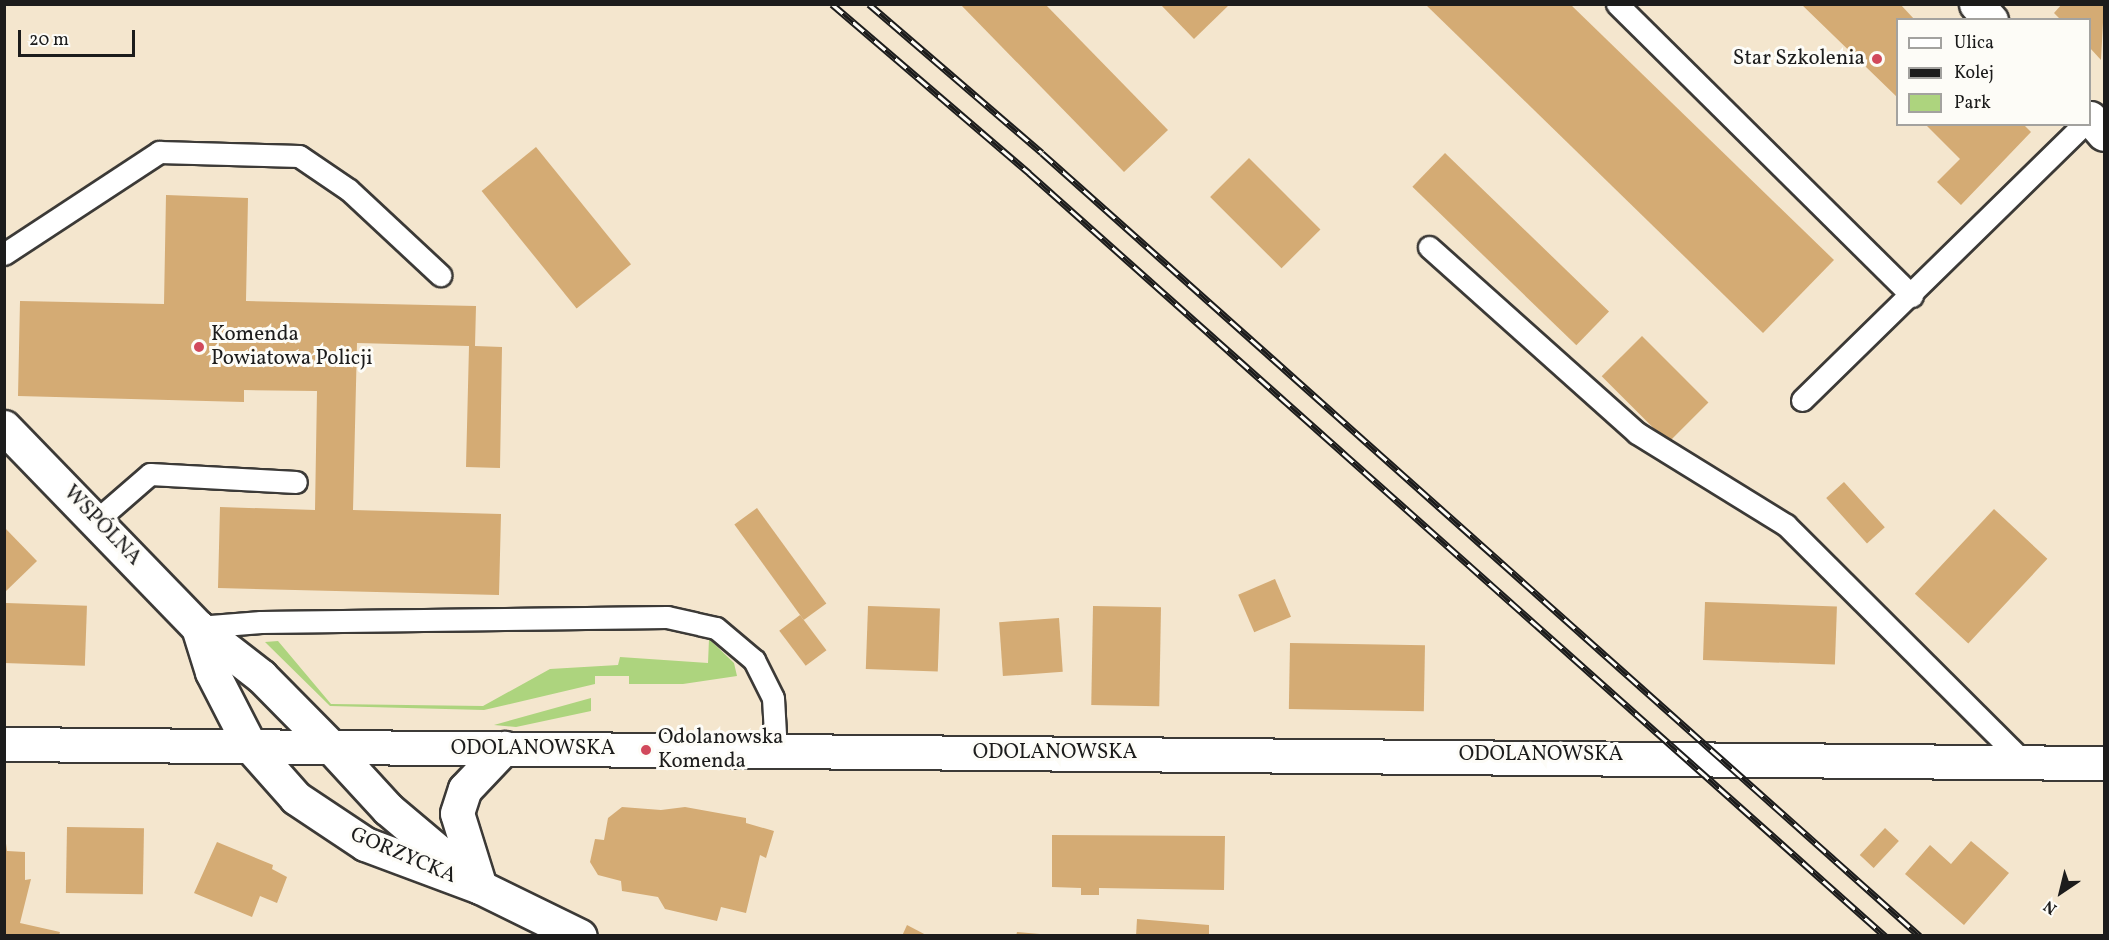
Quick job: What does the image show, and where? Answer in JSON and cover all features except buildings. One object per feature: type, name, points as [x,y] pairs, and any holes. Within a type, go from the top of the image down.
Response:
[{"type":"main road","points":[[1976,4],[1989,18]]},
{"type":"main road","points":[[2091,120],[2104,134]]},
{"type":"main road","name":"WSPÓLNA","points":[[4,427],[97,520],[198,627],[261,676],[331,747]]},
{"type":"main road","name":"WSPÓLNA","points":[[198,627],[212,672],[250,746]]},
{"type":"main road","name":"ODOLANOWSKA","points":[[4,744],[2104,763]]},
{"type":"main road","name":"GORZYCKA","points":[[250,746],[296,798],[347,833],[426,868],[480,887],[580,936]]},
{"type":"main road","name":"GORZYCKA","points":[[331,747],[388,809],[480,887]]},
{"type":"main road","points":[[480,887],[458,813],[465,789],[504,748]]},
{"type":"lane","points":[[1617,4],[1912,296]]},
{"type":"lane","points":[[1802,400],[1912,296],[2082,126]]},
{"type":"lane","points":[[4,254],[159,152],[299,156],[349,190],[440,275]]},
{"type":"lane","points":[[1429,247],[1637,433],[1786,525],[2023,761]]},
{"type":"lane","points":[[97,520],[150,474],[296,482]]},
{"type":"lane","points":[[198,627],[261,622],[667,617],[716,628],[754,660],[773,698],[776,751]]},
{"type":"green space","points":[[709,639],[734,663],[737,676],[683,684],[629,684],[629,676],[595,676],[595,684],[484,710],[330,706],[265,642],[278,641],[331,704],[483,706],[550,669],[618,665],[620,657],[708,663]]},
{"type":"green space","points":[[591,698],[591,711],[516,727],[494,725]]},
{"type":"railway","points":[[832,4],[1029,173],[1885,936]]},
{"type":"railway","points":[[869,4],[1042,153],[1920,936]]},
{"type":"place","name":"Star Szkolenia","points":[[1877,59]]},
{"type":"place","name":"Komenda Powiatowa Policji","points":[[199,347]]},
{"type":"place","name":"Odolanowska Komenda","points":[[646,750]]}]
